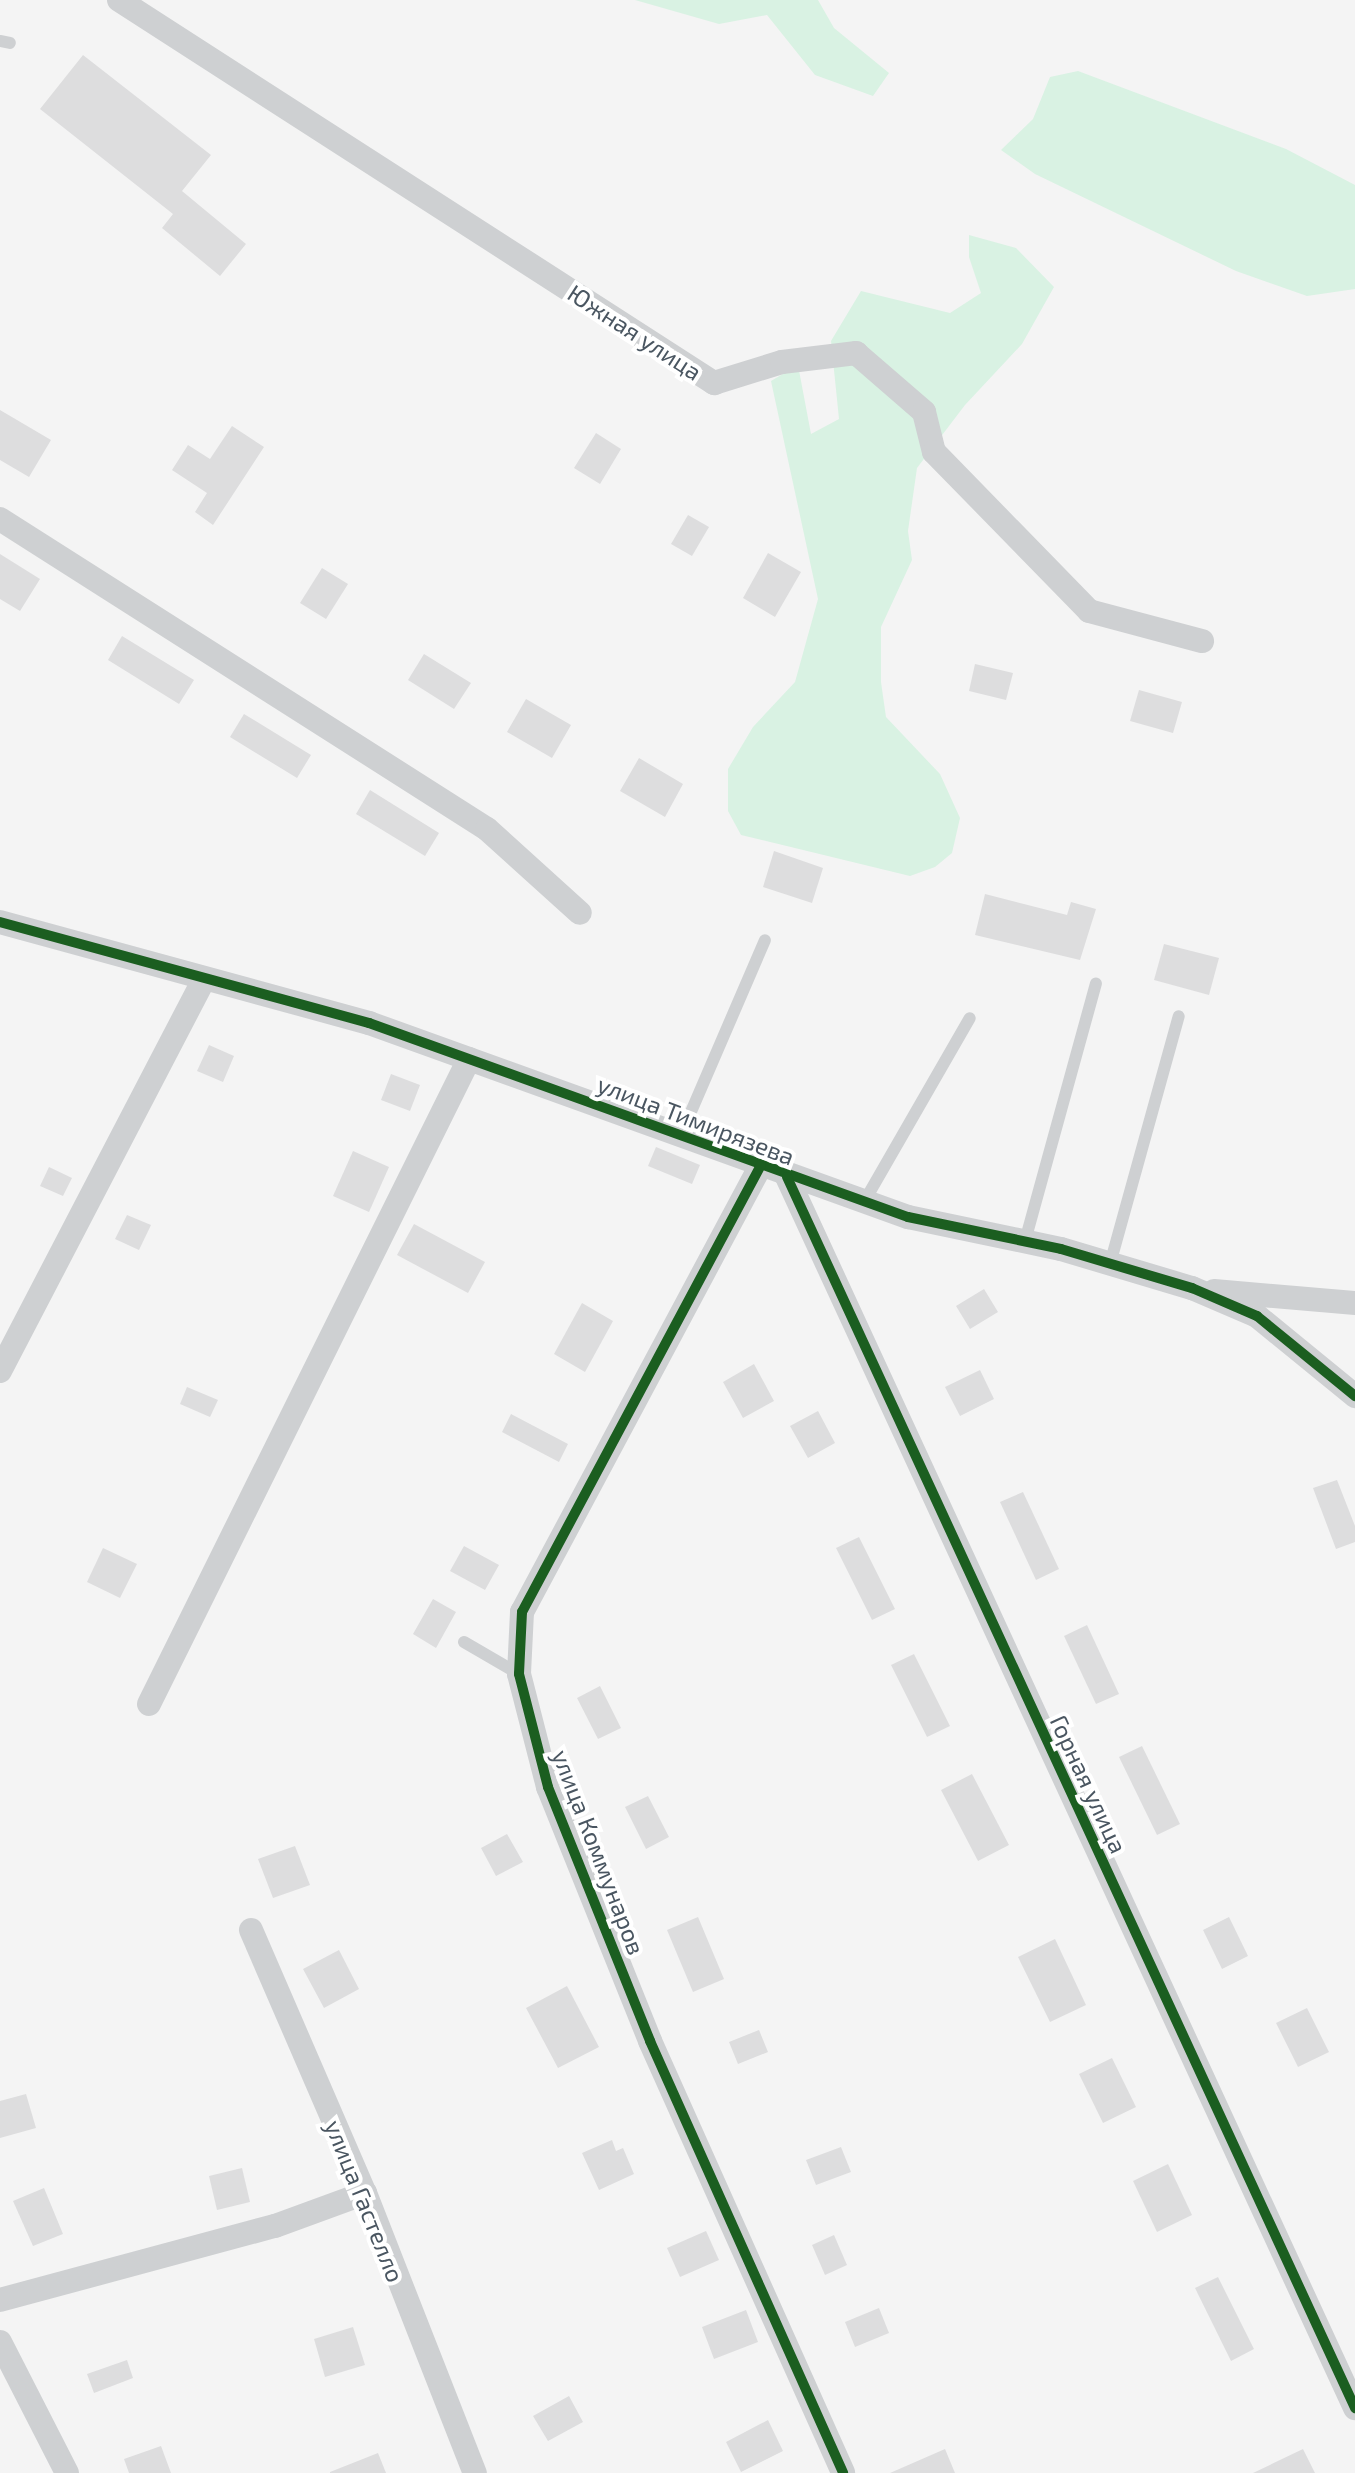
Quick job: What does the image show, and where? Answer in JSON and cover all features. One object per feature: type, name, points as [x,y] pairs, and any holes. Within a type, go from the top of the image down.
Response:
[{"type":"street","name":"Южная улица","points":[[119,0],[714,383],[782,362],[856,353],[924,412],[934,452],[1089,611],[1202,641]]},
{"type":"street","points":[[0,519],[487,829],[580,913]]},
{"type":"street","name":"улица Тимирязева","points":[[0,922],[369,1023],[681,1135],[787,1177],[864,1202],[1025,1241],[1192,1288],[1257,1316],[1355,1396]]},
{"type":"street","points":[[0,1371],[204,979]]},
{"type":"street","points":[[149,1704],[469,1059]]},
{"type":"street","name":"улица Коммунаров","points":[[761,1165],[522,1612],[519,1674],[548,1787],[650,2041],[843,2473]]},
{"type":"street","name":"Горная улица","points":[[787,1177],[1355,2408]]},
{"type":"street","points":[[1192,1288],[1355,1303]]},
{"type":"street","name":"улица Гастелло","points":[[251,1930],[365,2193],[475,2473]]},
{"type":"street","points":[[0,2300],[275,2226],[365,2193]]},
{"type":"street","points":[[0,2342],[67,2473]]},
{"type":"lane","points":[[681,1135],[765,940]]},
{"type":"lane","points":[[1025,1241],[1096,984]]},
{"type":"lane","points":[[1110,1264],[1179,1016]]},
{"type":"lane","points":[[864,1202],[970,1018]]},
{"type":"lane","points":[[464,1642],[519,1674]]},
{"type":"green space","points":[[635,0],[818,0],[834,28],[889,73],[873,96],[815,75],[767,15],[719,24]]},
{"type":"green space","points":[[1078,71],[1286,149],[1355,185],[1355,289],[1307,296],[1236,271],[1035,174],[1001,150],[1033,119],[1050,77]]},
{"type":"green space","points":[[969,235],[1016,248],[1054,287],[1022,344],[965,405],[917,468],[908,531],[912,560],[881,627],[881,682],[886,717],[940,774],[960,818],[952,853],[935,867],[910,876],[741,835],[728,811],[728,769],[753,727],[795,682],[818,599],[771,381],[798,365],[811,434],[839,419],[831,341],[861,291],[950,313],[981,293],[969,257]]},
{"type":"building","points":[[83,55],[211,155],[182,191],[246,244],[220,276],[162,228],[173,214],[40,109]]},
{"type":"building","points":[[0,410],[51,440],[29,477],[0,460]]},
{"type":"building","points":[[232,426],[264,447],[213,525],[195,512],[207,493],[172,470],[188,445],[210,459]]},
{"type":"building","points":[[596,433],[621,449],[600,484],[574,468]]},
{"type":"building","points":[[688,515],[709,527],[692,556],[671,544]]},
{"type":"building","points":[[768,553],[801,572],[775,617],[743,598]]},
{"type":"building","points":[[0,554],[40,579],[20,611],[0,599]]},
{"type":"building","points":[[322,568],[348,584],[326,619],[300,603]]},
{"type":"building","points":[[122,636],[194,680],[179,704],[108,660]]},
{"type":"building","points":[[424,654],[471,683],[454,709],[408,680]]},
{"type":"building","points":[[975,664],[1013,673],[1006,700],[969,691]]},
{"type":"building","points":[[1139,690],[1182,702],[1173,733],[1130,721]]},
{"type":"building","points":[[526,699],[571,725],[552,758],[507,732]]},
{"type":"building","points":[[244,714],[311,755],[297,778],[230,737]]},
{"type":"building","points":[[639,758],[683,784],[665,817],[620,791]]},
{"type":"building","points":[[370,790],[439,833],[425,856],[356,814]]},
{"type":"building","points":[[774,851],[823,868],[812,903],[763,887]]},
{"type":"building","points":[[985,894],[1067,915],[1071,902],[1096,909],[1080,960],[975,935]]},
{"type":"building","points":[[1164,944],[1219,958],[1209,995],[1154,980]]},
{"type":"building","points":[[209,1045],[234,1056],[223,1082],[197,1071]]},
{"type":"building","points":[[391,1074],[420,1085],[410,1111],[381,1100]]},
{"type":"building","points":[[656,1147],[700,1165],[692,1184],[648,1166]]},
{"type":"building","points":[[353,1151],[389,1167],[369,1212],[333,1196]]},
{"type":"building","points":[[49,1167],[72,1178],[63,1196],[40,1186]]},
{"type":"building","points":[[127,1215],[151,1225],[139,1250],[115,1239]]},
{"type":"building","points":[[414,1224],[485,1262],[468,1293],[397,1255]]},
{"type":"building","points":[[984,1289],[998,1312],[970,1329],[956,1306]]},
{"type":"building","points":[[582,1303],[613,1321],[585,1372],[554,1354]]},
{"type":"building","points":[[754,1364],[774,1401],[743,1418],[723,1382]]},
{"type":"building","points":[[980,1370],[994,1399],[960,1416],[945,1387]]},
{"type":"building","points":[[187,1387],[218,1400],[210,1417],[180,1404]]},
{"type":"building","points":[[818,1411],[835,1443],[808,1458],[790,1426]]},
{"type":"building","points":[[511,1414],[568,1444],[559,1462],[502,1432]]},
{"type":"building","points":[[1337,1480],[1355,1526],[1355,1542],[1336,1549],[1313,1488]]},
{"type":"building","points":[[1023,1492],[1059,1569],[1036,1580],[1000,1502]]},
{"type":"building","points":[[859,1537],[895,1609],[872,1620],[836,1548]]},
{"type":"building","points":[[464,1546],[499,1565],[485,1590],[450,1571]]},
{"type":"building","points":[[103,1548],[137,1564],[120,1598],[87,1582]]},
{"type":"building","points":[[433,1599],[456,1612],[436,1648],[413,1634]]},
{"type":"building","points":[[1087,1625],[1119,1694],[1096,1704],[1064,1636]]},
{"type":"building","points":[[914,1654],[950,1726],[927,1737],[891,1665]]},
{"type":"building","points":[[600,1686],[621,1728],[598,1739],[577,1698]]},
{"type":"building","points":[[1142,1746],[1180,1824],[1157,1835],[1119,1757]]},
{"type":"building","points":[[972,1774],[1009,1845],[978,1861],[941,1790]]},
{"type":"building","points":[[648,1796],[669,1837],[646,1849],[625,1807]]},
{"type":"building","points":[[507,1834],[523,1862],[496,1876],[481,1848]]},
{"type":"building","points":[[295,1846],[310,1885],[273,1898],[258,1859]]},
{"type":"building","points":[[698,1917],[724,1979],[693,1992],[667,1930]]},
{"type":"building","points":[[1229,1917],[1248,1956],[1222,1969],[1203,1930]]},
{"type":"building","points":[[1055,1939],[1086,2005],[1050,2022],[1018,1957]]},
{"type":"building","points":[[339,1950],[359,1989],[324,2008],[303,1969]]},
{"type":"building","points":[[567,1986],[599,2047],[558,2068],[526,2008]]},
{"type":"building","points":[[1307,2008],[1329,2052],[1298,2067],[1276,2023]]},
{"type":"building","points":[[759,2030],[768,2052],[738,2064],[729,2042]]},
{"type":"building","points":[[1112,2058],[1136,2107],[1103,2123],[1079,2074]]},
{"type":"building","points":[[26,2094],[36,2128],[0,2138],[0,2101]]},
{"type":"building","points":[[612,2140],[616,2151],[623,2148],[634,2174],[599,2190],[582,2153]]},
{"type":"building","points":[[841,2147],[851,2172],[816,2185],[806,2160]]},
{"type":"building","points":[[1168,2164],[1192,2215],[1157,2232],[1133,2181]]},
{"type":"building","points":[[242,2168],[250,2202],[217,2210],[209,2176]]},
{"type":"building","points":[[44,2188],[63,2234],[33,2246],[13,2201]]},
{"type":"building","points":[[706,2231],[719,2260],[680,2277],[667,2248]]},
{"type":"building","points":[[834,2235],[847,2265],[825,2275],[812,2245]]},
{"type":"building","points":[[1218,2277],[1254,2349],[1231,2361],[1195,2288]]},
{"type":"building","points":[[879,2308],[889,2333],[855,2347],[845,2322]]},
{"type":"building","points":[[746,2310],[758,2342],[714,2359],[702,2327]]},
{"type":"building","points":[[353,2327],[365,2365],[325,2377],[314,2339]]},
{"type":"building","points":[[127,2360],[133,2378],[94,2393],[87,2374]]},
{"type":"building","points":[[569,2396],[583,2422],[548,2441],[533,2416]]},
{"type":"building","points":[[768,2420],[783,2451],[741,2472],[726,2442]]},
{"type":"building","points":[[161,2446],[171,2473],[129,2473],[124,2459]]},
{"type":"building","points":[[945,2449],[955,2473],[890,2473]]},
{"type":"building","points":[[1303,2449],[1315,2473],[1253,2473]]},
{"type":"building","points":[[378,2453],[386,2473],[330,2473],[330,2472]]},
{"type":"cycle path","points":[[0,922],[369,1023],[908,1217],[1061,1249],[1192,1288],[1257,1316],[1355,1396]]},
{"type":"cycle path","points":[[761,1165],[522,1612],[519,1674],[548,1787],[650,2041],[843,2473]]},
{"type":"cycle path","points":[[787,1177],[1355,2408]]}]
